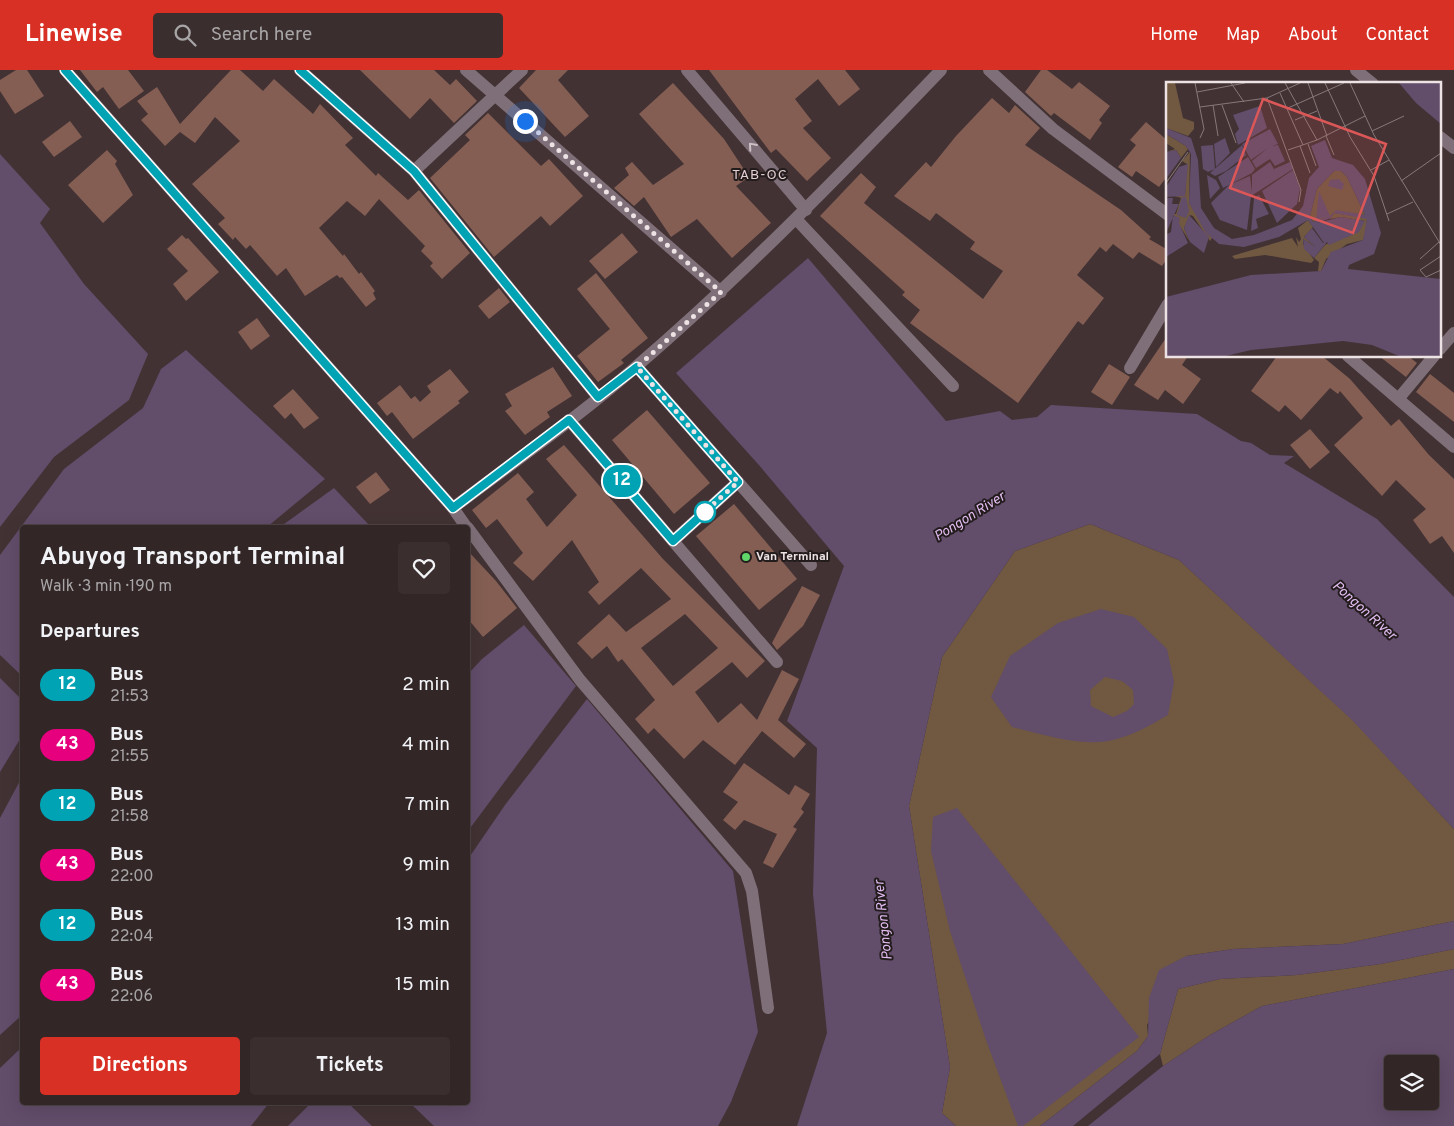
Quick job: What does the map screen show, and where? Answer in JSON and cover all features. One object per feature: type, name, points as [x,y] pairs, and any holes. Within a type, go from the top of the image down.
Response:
[{"type":"street","points":[[65,70],[453,508],[465,525]]},
{"type":"street","points":[[300,70],[414,171],[598,397]]},
{"type":"street","points":[[466,70],[721,292]]},
{"type":"street","points":[[414,171],[522,70]]},
{"type":"street","points":[[687,70],[806,210]]},
{"type":"street","points":[[453,508],[637,367],[721,292],[806,210],[941,70]]},
{"type":"street","points":[[989,70],[1053,129],[1166,214]]},
{"type":"street","points":[[1356,70],[1371,82]]},
{"type":"street","points":[[1442,139],[1454,148]]},
{"type":"street","points":[[796,220],[953,386]]},
{"type":"street","points":[[1130,368],[1166,307]]},
{"type":"street","points":[[1442,347],[1454,333]]},
{"type":"street","points":[[1350,358],[1454,447]]},
{"type":"street","points":[[1399,398],[1432,358]]},
{"type":"street","points":[[637,367],[811,565]]},
{"type":"street","points":[[569,420],[777,662]]},
{"type":"street","points":[[673,541],[738,482]]},
{"type":"street","points":[[470,532],[580,680],[746,873],[752,892],[768,1008]]},
{"type":"shaded area","points":[[1090,524],[1179,560],[1353,720],[1454,829],[1454,921],[1343,944],[1233,949],[1186,956],[1147,1025],[1148,1036],[1137,1051],[1040,1126],[956,1126],[942,1113],[950,1067],[909,806],[942,657],[1015,551]]},
{"type":"shaded area","points":[[1454,949],[1454,969],[1262,1006],[1210,1035],[1163,1066],[1160,1054],[1178,989],[1220,979],[1297,975],[1381,964]]},
{"type":"water","points":[[0,154],[50,209],[40,223],[84,284],[148,354],[129,400],[54,457],[0,527]]},
{"type":"water","name":"Pongon River","points":[[808,258],[946,421],[1000,411],[1012,420],[1037,417],[1051,405],[1197,414],[1241,441],[1251,443],[1270,455],[1294,456],[1284,463],[1377,519],[1454,597],[1454,829],[1352,720],[1179,560],[1090,524],[1015,551],[942,657],[909,806],[950,1067],[942,1113],[956,1126],[797,1126],[827,1033],[813,894],[817,748],[787,721],[844,566],[758,464],[676,373]]},
{"type":"water","points":[[186,350],[325,479],[269,525],[22,525],[64,469],[143,408],[161,369]]},
{"type":"water","points":[[334,488],[369,525],[283,525]]},
{"type":"water","points":[[20,528],[20,674],[0,655],[0,555]]},
{"type":"water","points":[[1101,609],[1134,617],[1167,649],[1174,682],[1168,715],[1132,734],[1108,741],[1096,742],[1060,739],[1012,727],[991,697],[1010,656],[1058,623]],"holes":[[[1105,677],[1122,681],[1133,690],[1134,704],[1127,711],[1113,717],[1091,706],[1090,690]]]},
{"type":"water","points":[[524,625],[576,686],[470,828],[470,672],[482,659]]},
{"type":"water","points":[[0,678],[20,698],[20,739],[0,772]]},
{"type":"water","points":[[587,699],[733,871],[758,1032],[731,1102],[718,1126],[434,1126],[412,1105],[470,1105],[470,856],[505,805]]},
{"type":"water","points":[[20,781],[20,1017],[0,1035],[0,818]]},
{"type":"water","points":[[957,808],[1139,1037],[1023,1126],[1018,1126],[986,1040],[950,931],[931,851],[933,817]]},
{"type":"water","points":[[1454,921],[1454,949],[1381,964],[1297,975],[1220,979],[1178,989],[1160,1054],[1073,1126],[1040,1126],[1137,1051],[1148,1036],[1149,998],[1159,970],[1186,956],[1233,949],[1343,944]]},
{"type":"water","points":[[1454,969],[1454,1126],[1088,1126],[1163,1066],[1210,1035],[1262,1006]]},
{"type":"water","points":[[20,1049],[20,1105],[267,1105],[251,1126],[0,1126],[0,1068]]},
{"type":"water","points":[[309,1105],[350,1105],[372,1126],[288,1126]]},
{"type":"building","points":[[16,70],[27,70],[44,96],[15,114],[0,91],[0,80]]},
{"type":"building","points":[[80,70],[128,70],[144,91],[119,109],[103,87],[97,92]]},
{"type":"building","points":[[231,70],[240,70],[263,91],[274,79],[313,114],[320,104],[353,138],[345,145],[376,176],[378,173],[408,200],[419,190],[470,253],[442,279],[430,266],[433,263],[421,251],[425,246],[379,199],[365,216],[347,201],[319,228],[343,256],[344,254],[359,274],[361,272],[375,291],[373,293],[376,299],[366,307],[342,277],[340,278],[337,275],[305,296],[286,268],[277,276],[250,245],[246,249],[235,237],[233,240],[218,224],[225,218],[192,184],[240,141],[215,117],[195,143],[180,132],[165,146],[141,120],[148,114],[137,101],[157,87],[180,124]]},
{"type":"building","points":[[360,70],[434,70],[450,85],[456,79],[477,101],[454,123],[430,98],[410,119]]},
{"type":"building","points":[[536,70],[568,70],[558,80],[589,116],[565,137],[519,88]]},
{"type":"building","points":[[709,70],[845,70],[860,89],[839,106],[818,79],[795,99],[812,121],[803,128],[831,158],[807,181],[776,149],[771,153]]},
{"type":"building","points":[[1041,70],[1047,70],[1072,89],[1079,82],[1110,106],[1099,120],[1102,123],[1090,140],[1054,113],[1051,116],[1025,92]]},
{"type":"building","points":[[673,83],[724,139],[749,177],[736,186],[771,223],[732,258],[697,219],[671,237],[644,197],[634,206],[614,188],[629,175],[625,168],[632,162],[653,185],[684,164],[639,114]]},
{"type":"building","points":[[992,98],[1009,113],[1015,105],[1040,128],[1025,145],[1121,210],[1151,237],[1149,239],[1166,249],[1166,260],[1162,266],[1139,252],[1133,259],[1113,244],[1106,252],[1100,247],[1077,275],[1104,298],[1083,325],[1078,321],[1018,403],[910,323],[920,310],[902,295],[905,292],[820,216],[861,173],[876,187],[864,203],[983,299],[1003,271],[970,249],[975,242],[936,213],[930,221],[894,196],[926,162],[931,167],[956,136]]},
{"type":"building","points":[[488,113],[541,166],[549,159],[583,196],[550,226],[541,216],[494,257],[430,178],[470,140],[465,135]]},
{"type":"building","points":[[70,121],[82,137],[54,157],[42,142]]},
{"type":"building","points":[[1146,122],[1166,139],[1166,178],[1159,187],[1136,171],[1132,177],[1118,167],[1136,145],[1130,140]]},
{"type":"building","points":[[107,150],[117,161],[115,164],[133,195],[103,223],[68,185]]},
{"type":"building","points":[[622,233],[638,252],[605,279],[589,261]]},
{"type":"building","points":[[182,235],[186,239],[188,238],[219,272],[186,301],[173,284],[188,271],[167,249]]},
{"type":"building","points":[[596,273],[648,338],[621,360],[624,363],[598,382],[577,356],[610,329],[577,289]]},
{"type":"building","points":[[499,288],[510,302],[489,319],[478,306]]},
{"type":"building","points":[[257,318],[270,336],[251,350],[238,332]]},
{"type":"building","points":[[1166,338],[1166,358],[1187,358],[1182,365],[1201,379],[1183,404],[1165,390],[1158,400],[1134,385]]},
{"type":"building","points":[[1276,358],[1324,358],[1350,379],[1391,426],[1399,419],[1429,455],[1454,479],[1454,553],[1442,536],[1430,544],[1413,520],[1426,509],[1396,480],[1382,496],[1334,445],[1363,418],[1340,391],[1338,394],[1330,388],[1301,420],[1285,405],[1279,412],[1251,391]]},
{"type":"building","points":[[1382,358],[1411,358],[1417,363],[1406,377]]},
{"type":"building","points":[[1109,364],[1130,377],[1112,405],[1091,392]]},
{"type":"building","points":[[553,367],[572,396],[547,412],[550,417],[525,435],[505,411],[512,406],[505,394]]},
{"type":"building","points":[[450,369],[469,392],[458,401],[460,403],[413,439],[392,412],[387,416],[377,403],[400,385],[411,399],[415,396],[420,402],[431,392],[427,386]]},
{"type":"building","points":[[1430,374],[1454,393],[1454,422],[1416,392]]},
{"type":"building","points":[[293,389],[319,418],[304,429],[291,413],[285,419],[273,406]]},
{"type":"building","points":[[647,410],[710,483],[674,514],[612,440]]},
{"type":"building","points":[[1310,429],[1330,452],[1310,469],[1290,445]]},
{"type":"building","points":[[564,445],[663,559],[765,661],[747,678],[732,662],[695,692],[718,723],[741,703],[757,720],[782,670],[799,679],[778,720],[806,744],[794,758],[762,731],[735,765],[703,740],[684,759],[654,728],[648,734],[635,719],[655,700],[622,659],[618,662],[607,646],[592,659],[577,643],[609,614],[626,632],[671,599],[641,568],[599,605],[588,592],[599,582],[572,540],[533,581],[513,563],[523,553],[497,519],[486,528],[472,510],[518,473],[534,492],[526,499],[547,527],[577,495],[546,459]],"holes":[[[685,614],[718,648],[673,686],[641,648]]]},
{"type":"building","points":[[376,472],[390,490],[370,504],[356,487]]},
{"type":"building","name":"Van Terminal","points":[[734,504],[797,579],[759,610],[696,536]]},
{"type":"building","points":[[470,553],[496,581],[517,608],[483,637],[470,621]]},
{"type":"building","points":[[802,586],[820,595],[803,626],[777,650],[772,643]]},
{"type":"building","points":[[744,763],[789,795],[795,785],[810,794],[801,809],[804,812],[793,827],[797,829],[773,868],[763,863],[777,834],[744,820],[735,830],[723,820],[738,802],[723,792]]},
{"type":"bus line","name":"12","points":[[65,70],[453,508],[569,420],[673,541],[738,482],[637,367],[598,397],[414,171],[300,70]]},
{"type":"place","name":"Van Terminal","points":[[746,557]]},
{"type":"district","name":"TAB-OC","points":[[760,175]]},
{"type":"route","points":[[525,121],[721,292],[637,367],[738,482],[699,517],[705,512]]}]
